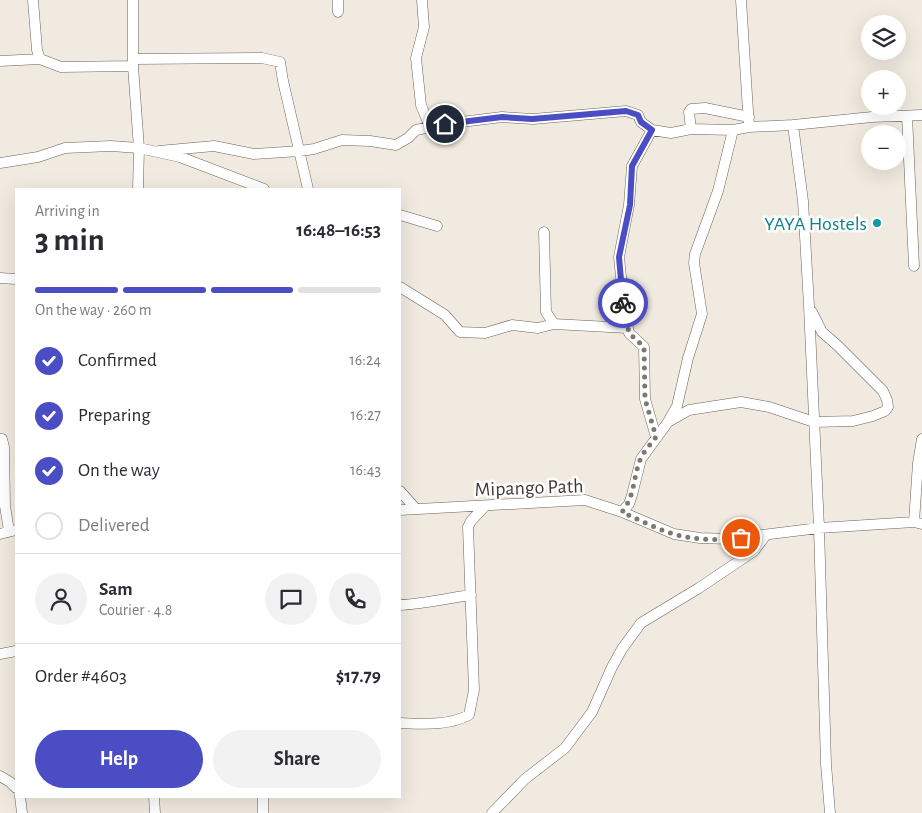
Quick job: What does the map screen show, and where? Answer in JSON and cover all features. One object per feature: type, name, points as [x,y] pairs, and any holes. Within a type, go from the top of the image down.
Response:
[{"type":"street","points":[[33,0],[37,50],[40,59]]},
{"type":"street","points":[[133,0],[133,62],[139,148],[138,188]]},
{"type":"street","points":[[338,0],[338,12]]},
{"type":"street","points":[[422,0],[424,27],[416,58],[421,105],[430,127]]},
{"type":"street","points":[[741,0],[749,122]]},
{"type":"street","points":[[0,60],[40,59],[61,67],[133,62],[262,58],[280,62],[308,188]]},
{"type":"street","points":[[691,129],[689,112],[691,109],[704,108],[749,122],[793,125],[872,117],[922,115]]},
{"type":"street","points":[[159,151],[214,146],[254,154],[314,149],[342,140],[370,141],[396,145],[408,138],[416,130],[502,117],[532,119],[626,111],[638,115],[641,122],[652,130],[671,133],[691,129],[733,130],[749,122]]},
{"type":"street","points":[[907,116],[914,266]]},
{"type":"street","points":[[793,125],[803,201],[810,306],[826,764],[830,813]]},
{"type":"street","points":[[652,130],[632,166],[630,205],[619,257],[625,316],[629,333],[644,347],[645,399],[656,437]]},
{"type":"street","points":[[622,512],[629,504],[640,459],[668,422],[677,406],[688,358],[702,314],[694,263],[695,254],[718,191],[733,130]]},
{"type":"street","points":[[0,163],[38,157],[65,148],[111,146],[139,148],[180,157],[261,188]]},
{"type":"street","points":[[401,215],[437,226]]},
{"type":"street","points":[[544,232],[546,312],[554,324]]},
{"type":"street","points":[[0,278],[15,279]]},
{"type":"street","points":[[401,289],[445,315],[460,332],[485,333],[512,325],[538,328],[554,324],[628,328]]},
{"type":"street","points":[[668,422],[689,410],[741,402],[769,407],[814,422],[853,421],[885,411],[888,407],[883,391],[822,332],[810,306]]},
{"type":"street","points":[[919,523],[918,462],[922,438]]},
{"type":"street","points":[[0,439],[4,447],[3,506],[8,532]]},
{"type":"street","points":[[401,492],[416,509]]},
{"type":"street","name":"Mipango Path","points":[[401,510],[585,500],[622,512],[674,534],[730,539],[819,528],[919,523]]},
{"type":"street","points":[[401,723],[428,725],[461,719],[468,715],[474,690],[468,527],[485,506]]},
{"type":"street","points":[[492,813],[525,779],[565,748],[592,712],[622,649],[641,624],[754,551],[765,536]]},
{"type":"street","points":[[401,605],[471,595]]},
{"type":"street","points":[[0,654],[15,651]]},
{"type":"street","points":[[0,776],[15,787]]},
{"type":"street","points":[[20,798],[22,813]]},
{"type":"street","points":[[154,798],[155,813]]},
{"type":"street","points":[[263,798],[263,813]]},
{"type":"way so far","points":[[623,303],[629,333],[644,347],[645,399],[656,437],[640,459],[629,504],[622,512],[674,534],[715,539],[741,538]]},
{"type":"place","name":"YAYA Hostels","points":[[877,223]]},
{"type":"route","points":[[445,124],[502,117],[532,119],[574,117],[626,111],[638,115],[641,122],[652,130],[632,166],[630,205],[620,245],[619,257],[623,303]]}]
